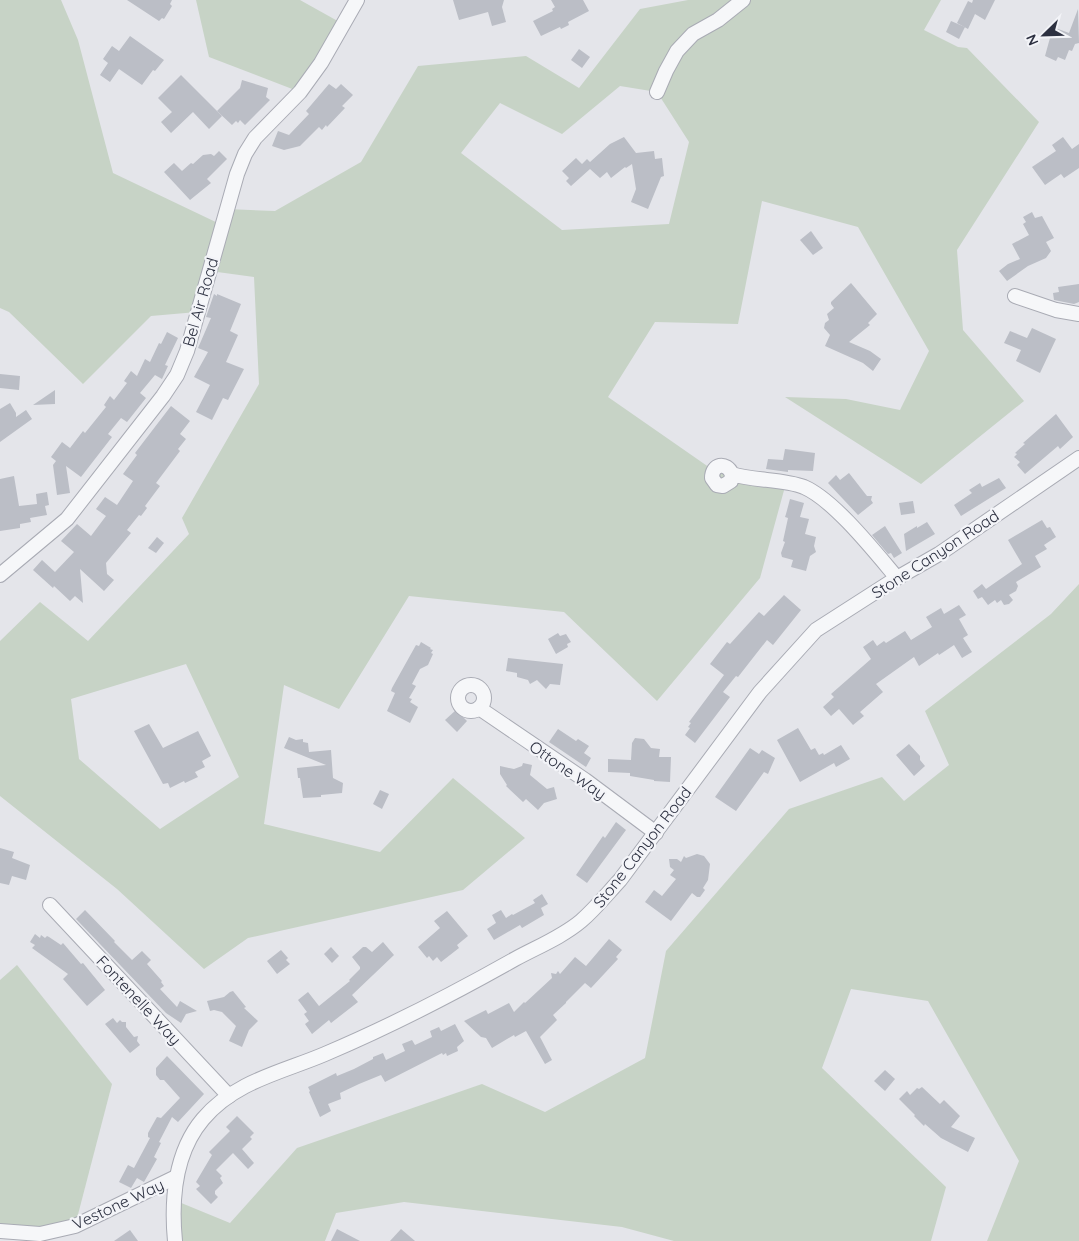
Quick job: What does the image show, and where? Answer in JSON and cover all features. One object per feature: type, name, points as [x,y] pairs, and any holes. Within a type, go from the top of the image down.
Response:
[{"type":"street","name":"Bel Air Road","points":[[0,576],[68,519],[177,375],[186,351],[237,174],[245,154],[256,137],[300,92],[321,63],[356,0]]},
{"type":"street","points":[[657,92],[666,70],[677,51],[693,34],[718,20],[743,0]]},
{"type":"street","points":[[1015,296],[1056,310],[1079,314]]},
{"type":"street","name":"Stone Canyon Road","points":[[175,1241],[174,1200],[176,1177],[183,1155],[202,1120],[215,1107],[247,1084],[321,1056],[389,1026],[459,991],[562,934],[580,922],[599,904],[656,833],[760,692],[816,630],[897,578],[939,554],[1079,458]]},
{"type":"street","points":[[732,474],[747,479],[803,486],[817,494],[860,535],[897,578]]},
{"type":"street","name":"Ottone Way","points":[[479,708],[585,780],[656,833]]},
{"type":"street","name":"Fontenelle Way","points":[[50,905],[229,1096]]},
{"type":"street","name":"Vestone Way","points":[[0,1232],[40,1234],[75,1226],[176,1177]]},
{"type":"green space","points":[[0,0],[61,0],[78,40],[113,173],[222,225],[227,209],[275,211],[361,162],[418,66],[526,56],[579,88],[640,9],[688,0],[941,0],[924,30],[958,47],[967,48],[1039,122],[957,250],[963,330],[1024,401],[921,484],[785,397],[846,399],[900,410],[929,351],[858,227],[762,201],[738,324],[655,322],[608,397],[713,470],[786,483],[760,578],[657,701],[564,612],[409,596],[339,709],[284,685],[264,824],[380,852],[453,778],[525,838],[463,890],[248,938],[204,969],[117,889],[0,796],[0,641],[40,602],[88,641],[189,534],[182,518],[259,384],[254,277],[210,271],[197,312],[151,316],[83,384],[9,312],[0,308]],"holes":[[[620,86],[657,92],[689,142],[669,224],[562,230],[461,153],[500,103],[562,134]],[[186,664],[239,777],[160,829],[79,759],[71,699]]]},
{"type":"green space","points":[[196,0],[300,0],[343,24],[300,92],[209,57]]},
{"type":"green space","points":[[1079,584],[1079,1241],[987,1241],[1019,1161],[928,1001],[851,989],[822,1068],[946,1187],[931,1241],[674,1241],[622,1227],[404,1202],[336,1213],[325,1241],[175,1241],[174,1200],[230,1223],[297,1148],[482,1084],[545,1112],[645,1058],[666,951],[789,809],[882,777],[904,801],[949,765],[925,711],[1051,614]]},
{"type":"green space","points":[[17,965],[112,1084],[75,1226],[0,1231],[0,980]]},
{"type":"building","points":[[127,0],[172,0],[170,4],[172,6],[164,19],[162,18],[159,21]]},
{"type":"building","points":[[453,0],[504,0],[502,7],[506,22],[492,26],[488,12],[459,20]]},
{"type":"building","points":[[551,0],[583,0],[589,11],[568,22],[569,25],[541,36],[533,21],[553,11],[552,9],[555,7]]},
{"type":"building","points":[[973,0],[995,0],[985,20],[975,14],[968,29],[957,23],[968,1],[972,3]]},
{"type":"building","points":[[1078,9],[1079,43],[1075,44],[1072,51],[1069,50],[1065,60],[1058,57],[1056,61],[1045,56],[1053,27],[1069,33]]},
{"type":"building","points":[[951,21],[965,27],[959,39],[946,32]]},
{"type":"building","points":[[130,36],[164,60],[155,71],[153,70],[142,85],[119,69],[110,82],[100,75],[108,63],[103,59],[112,46],[119,51]]},
{"type":"building","points":[[579,49],[590,57],[582,68],[571,60]]},
{"type":"building","points":[[181,75],[222,116],[209,129],[193,112],[171,133],[161,122],[172,112],[158,98]]},
{"type":"building","points":[[242,80],[268,88],[266,97],[270,100],[245,125],[240,120],[232,125],[217,111],[240,88]]},
{"type":"building","points":[[329,84],[336,89],[341,84],[353,95],[342,106],[345,108],[327,127],[326,125],[322,130],[319,127],[300,146],[284,150],[272,146],[278,131],[289,135],[309,114],[306,111]]},
{"type":"building","points":[[624,137],[636,153],[654,151],[655,159],[662,158],[664,176],[661,177],[648,209],[631,202],[636,189],[632,164],[611,178],[607,172],[600,178],[590,169],[571,186],[566,181],[569,178],[562,171],[576,158],[582,164],[587,159],[590,162],[610,144]]},
{"type":"building","points":[[1063,137],[1072,149],[1079,144],[1079,168],[1064,178],[1061,174],[1045,185],[1032,167],[1056,151],[1052,145]]},
{"type":"building","points":[[219,151],[227,159],[207,179],[211,183],[190,200],[164,172],[174,163],[182,171],[203,155],[211,154],[214,156]]},
{"type":"building","points":[[1032,212],[1035,218],[1042,216],[1054,238],[1046,242],[1051,251],[1046,258],[1028,266],[1007,281],[999,271],[1008,264],[1020,259],[1012,244],[1029,235],[1023,224],[1026,222],[1023,217]]},
{"type":"building","points":[[811,231],[823,248],[813,255],[800,240]]},
{"type":"building","points":[[851,283],[877,314],[868,323],[870,325],[849,342],[870,351],[881,359],[873,371],[863,363],[825,346],[830,335],[824,328],[825,323],[829,320],[827,314],[834,308],[831,302]]},
{"type":"building","points":[[1079,284],[1079,302],[1074,304],[1054,300],[1053,293],[1059,292],[1058,287]]},
{"type":"building","points":[[214,294],[241,304],[230,331],[238,335],[226,362],[244,369],[228,400],[223,398],[212,420],[196,412],[210,385],[194,377],[208,352],[198,348],[211,318],[206,317]]},
{"type":"building","points":[[1032,328],[1056,339],[1040,373],[1016,361],[1021,350],[1004,343],[1010,331],[1027,338]]},
{"type":"building","points":[[167,332],[178,338],[165,365],[168,366],[162,379],[155,375],[140,393],[146,398],[127,422],[121,418],[108,434],[112,437],[81,477],[66,466],[70,493],[57,495],[53,465],[56,461],[51,457],[62,442],[70,448],[83,431],[85,433],[106,407],[104,405],[110,396],[114,400],[127,383],[124,381],[131,371],[137,376],[145,359],[150,362],[159,343],[161,344]]},
{"type":"building","points":[[0,374],[20,376],[19,390],[0,388]]},
{"type":"building","points":[[55,390],[55,404],[33,405]]},
{"type":"building","points":[[10,403],[16,413],[16,417],[26,410],[32,419],[0,442],[0,409]]},
{"type":"building","points":[[171,406],[190,421],[180,434],[186,439],[178,449],[180,451],[156,483],[160,486],[145,506],[147,508],[127,530],[131,533],[106,563],[107,574],[114,580],[104,591],[80,569],[83,603],[75,596],[70,601],[33,570],[42,560],[55,572],[74,552],[61,541],[77,524],[91,536],[106,516],[96,509],[105,497],[117,505],[133,481],[123,474],[137,455],[135,453]]},
{"type":"building","points":[[1056,414],[1073,437],[1060,449],[1058,446],[1025,474],[1017,465],[1020,462],[1014,457],[1017,454],[1015,453],[1025,444],[1023,443]]},
{"type":"building","points":[[785,449],[815,453],[813,471],[788,470],[788,472],[766,469],[768,459],[783,460]]},
{"type":"building","points":[[849,473],[867,496],[872,496],[871,500],[873,503],[858,515],[828,483],[836,475],[840,480]]},
{"type":"building","points":[[14,476],[19,506],[37,504],[36,494],[47,492],[49,505],[45,506],[47,515],[30,518],[31,522],[20,524],[20,528],[0,531],[0,479]]},
{"type":"building","points":[[999,478],[1006,488],[961,516],[954,505],[972,493],[969,490],[980,483],[982,487]]},
{"type":"building","points":[[790,499],[804,503],[800,517],[809,519],[805,534],[816,537],[814,546],[816,552],[810,556],[806,571],[791,567],[793,560],[782,557],[781,553],[785,542],[783,541],[788,518],[785,517]]},
{"type":"building","points":[[913,501],[915,513],[901,515],[899,503]]},
{"type":"building","points":[[1042,520],[1047,528],[1050,527],[1056,537],[1044,545],[1047,549],[1035,556],[1041,567],[1016,582],[1018,586],[1016,591],[1009,595],[1013,600],[1009,604],[1004,605],[1001,600],[997,603],[995,600],[988,605],[982,597],[978,599],[973,591],[982,584],[986,589],[1022,564],[1008,540]]},
{"type":"building","points":[[927,522],[935,534],[906,551],[904,534]]},
{"type":"building","points":[[885,526],[902,553],[894,558],[891,553],[888,554],[872,535]]},
{"type":"building","points":[[157,537],[164,543],[156,553],[148,548]]},
{"type":"building","points":[[784,595],[801,610],[773,645],[767,640],[738,677],[736,676],[723,692],[730,697],[695,743],[685,735],[690,728],[688,727],[691,723],[689,722],[724,675],[710,664],[727,642],[730,644],[759,612],[764,616]]},
{"type":"building","points":[[959,605],[966,615],[959,619],[968,635],[963,638],[972,652],[962,658],[954,645],[919,666],[914,657],[876,684],[883,692],[860,712],[864,716],[853,725],[839,709],[831,716],[823,707],[834,697],[831,694],[871,659],[863,647],[873,640],[877,646],[884,641],[886,643],[905,631],[911,640],[932,627],[926,617],[941,608],[944,614]]},
{"type":"building","points":[[558,633],[560,636],[566,634],[571,642],[567,644],[568,647],[556,654],[548,639]]},
{"type":"building","points":[[421,642],[433,650],[431,653],[433,654],[428,665],[420,669],[412,684],[416,686],[409,698],[412,699],[410,702],[418,707],[410,723],[387,711],[395,693],[391,691],[392,688],[416,645],[419,646]]},
{"type":"building","points":[[508,658],[563,664],[560,685],[550,684],[546,689],[537,680],[530,684],[528,680],[517,677],[517,673],[506,671]]},
{"type":"building","points":[[456,710],[467,721],[457,732],[445,720]]},
{"type":"building","points":[[149,724],[163,748],[198,731],[211,756],[202,761],[205,767],[195,772],[198,777],[170,788],[168,783],[163,784],[134,731]]},
{"type":"building","points":[[798,728],[811,750],[815,748],[819,755],[823,753],[824,755],[841,745],[850,759],[836,767],[834,763],[800,782],[777,740]]},
{"type":"building","points":[[558,729],[576,741],[578,739],[589,746],[584,753],[591,758],[586,767],[549,742]]},
{"type":"building","points":[[289,737],[296,740],[303,739],[303,742],[308,743],[309,752],[331,750],[333,778],[343,783],[342,793],[303,798],[297,768],[326,765],[284,748]]},
{"type":"building","points":[[635,738],[644,739],[651,748],[660,749],[659,757],[671,757],[670,782],[630,776],[630,773],[608,772],[608,759],[631,760],[632,743]]},
{"type":"building","points":[[909,744],[920,756],[920,760],[925,766],[914,776],[896,755]]},
{"type":"building","points":[[750,748],[759,754],[762,750],[775,758],[768,774],[764,772],[736,811],[715,797]]},
{"type":"building","points":[[523,763],[532,765],[530,775],[547,789],[554,787],[557,799],[544,803],[538,810],[526,799],[523,802],[506,786],[500,774],[500,766],[514,769],[522,766]]},
{"type":"building","points":[[380,790],[389,794],[382,809],[373,804]]},
{"type":"building","points":[[616,822],[626,830],[587,883],[576,875],[603,836],[605,838]]},
{"type":"building","points":[[0,848],[14,852],[12,858],[30,865],[26,880],[12,876],[9,885],[0,883]]},
{"type":"building","points":[[697,854],[704,856],[710,864],[708,880],[703,888],[705,890],[700,897],[692,893],[671,921],[645,902],[654,890],[662,896],[676,879],[670,875],[674,870],[670,867],[669,859],[677,859],[681,862],[684,856],[686,858]]},
{"type":"building","points":[[542,894],[548,904],[541,908],[544,915],[522,928],[520,925],[494,940],[487,929],[496,923],[492,915],[501,910],[506,918],[535,903],[533,900]]},
{"type":"building","points":[[85,910],[132,960],[142,951],[151,960],[147,964],[162,981],[164,986],[160,989],[177,1007],[180,1001],[197,1011],[186,1014],[181,1023],[166,1013],[76,919]]},
{"type":"building","points":[[447,911],[468,936],[457,945],[459,948],[441,962],[437,957],[433,961],[429,956],[427,958],[418,947],[440,928],[434,921]]},
{"type":"building","points":[[35,934],[40,938],[41,935],[45,938],[47,936],[61,945],[63,943],[81,964],[83,963],[105,990],[87,1006],[63,979],[68,974],[32,948],[35,945],[30,942]]},
{"type":"building","points":[[609,939],[622,950],[616,957],[618,959],[591,988],[585,983],[553,1015],[557,1020],[540,1037],[552,1060],[545,1064],[526,1031],[515,1037],[514,1035],[492,1048],[486,1038],[481,1037],[464,1021],[486,1010],[488,1014],[509,1003],[514,1012],[552,978],[551,973],[556,974],[558,971],[560,974],[575,957],[586,966]]},
{"type":"building","points":[[383,942],[394,955],[352,995],[358,1002],[331,1023],[329,1020],[312,1034],[305,1024],[309,1021],[304,1014],[307,1012],[298,1000],[308,992],[319,1006],[350,981],[360,969],[352,957],[363,947],[372,952]]},
{"type":"building","points":[[331,947],[339,956],[332,963],[324,954]]},
{"type":"building","points":[[281,950],[288,958],[286,960],[290,964],[277,974],[267,961]]},
{"type":"building","points":[[233,991],[246,1007],[244,1008],[258,1021],[249,1030],[242,1047],[229,1041],[236,1026],[222,1012],[210,1011],[207,1001],[224,997]]},
{"type":"building","points":[[113,1018],[117,1023],[120,1020],[126,1022],[126,1027],[134,1037],[138,1036],[137,1041],[140,1045],[130,1053],[105,1024]]},
{"type":"building","points":[[455,1024],[464,1041],[457,1047],[458,1051],[447,1056],[446,1053],[443,1055],[442,1053],[385,1082],[381,1075],[340,1093],[341,1099],[328,1104],[331,1111],[320,1117],[308,1087],[336,1073],[337,1076],[354,1069],[383,1053],[386,1060],[405,1051],[402,1044],[412,1040],[415,1045],[432,1037],[430,1031],[439,1027],[441,1031]]},
{"type":"building","points":[[167,1056],[204,1094],[178,1122],[172,1117],[159,1142],[161,1143],[154,1157],[157,1159],[144,1182],[137,1178],[131,1188],[119,1182],[128,1165],[134,1168],[150,1138],[148,1133],[157,1117],[161,1118],[180,1098],[164,1080],[160,1080],[156,1075],[156,1068]]},
{"type":"building","points":[[885,1070],[895,1079],[885,1091],[874,1081]]},
{"type":"building","points":[[922,1087],[940,1104],[944,1100],[960,1116],[951,1127],[975,1138],[968,1152],[941,1138],[925,1124],[924,1126],[899,1099],[907,1091],[910,1095],[917,1088]]},
{"type":"building","points":[[237,1116],[254,1133],[250,1137],[252,1139],[242,1149],[254,1163],[248,1169],[233,1153],[216,1170],[222,1176],[220,1178],[223,1183],[215,1191],[218,1197],[211,1204],[196,1189],[200,1186],[196,1182],[212,1155],[209,1152],[230,1131],[226,1127]]},
{"type":"building","points":[[337,1229],[360,1241],[331,1241]]},
{"type":"building","points":[[401,1229],[415,1241],[390,1241]]},
{"type":"building","points":[[130,1230],[138,1241],[114,1241]]}]
